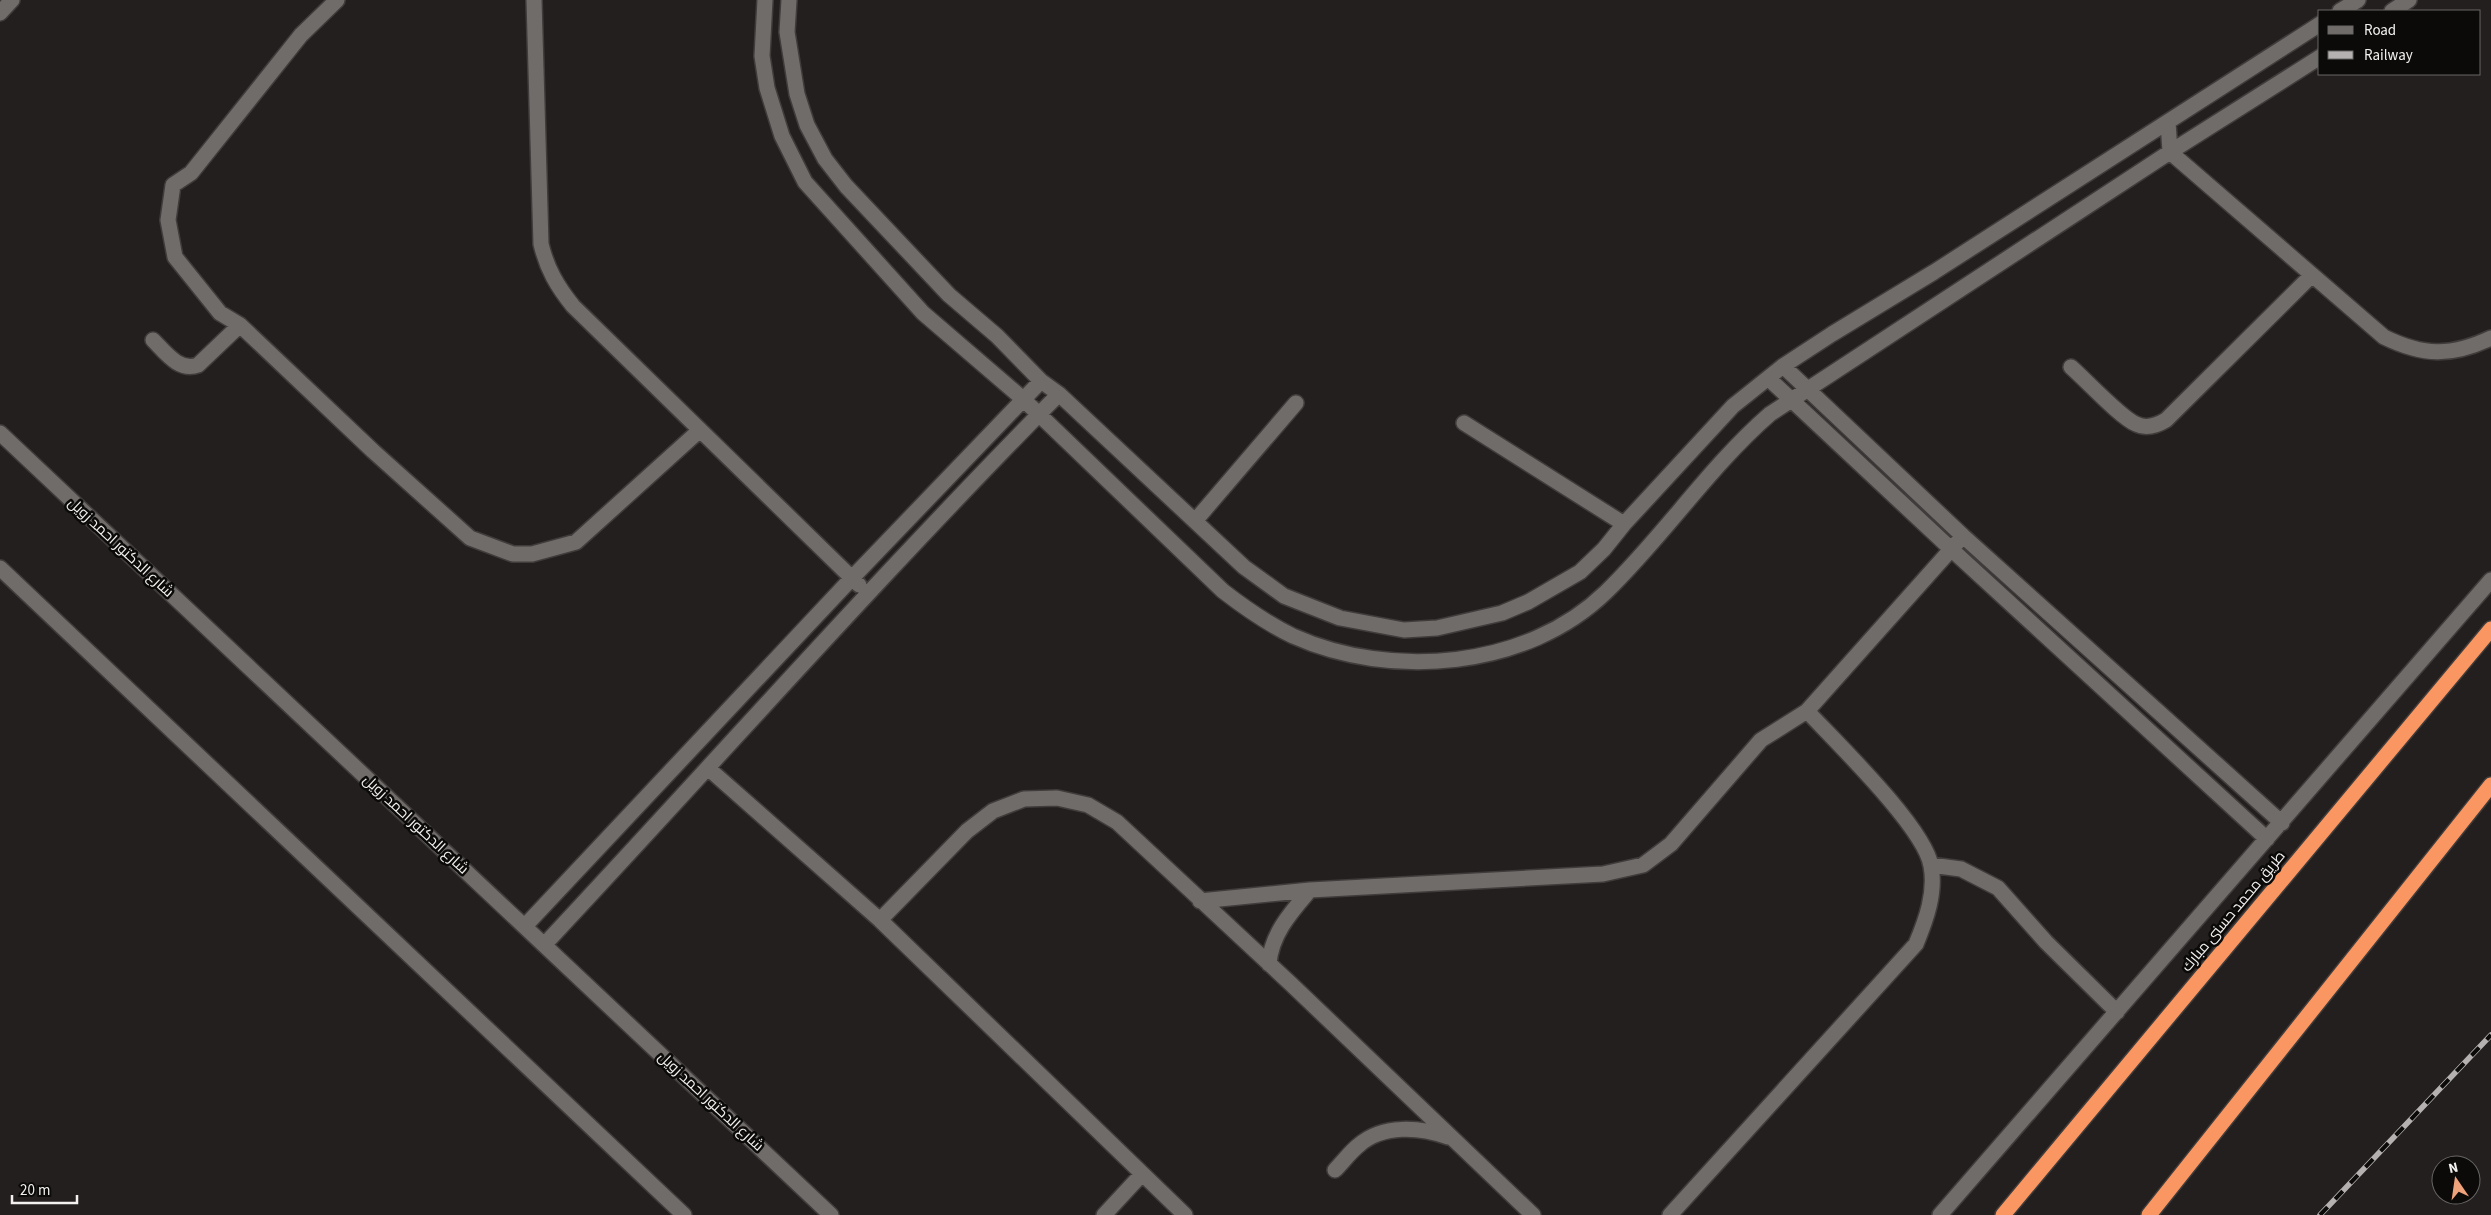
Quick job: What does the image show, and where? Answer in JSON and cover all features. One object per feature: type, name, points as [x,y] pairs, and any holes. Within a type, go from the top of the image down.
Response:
[{"type":"highway","name":"طريق محمد حسنى مبارك","points":[[2003,1215],[2491,629]]},
{"type":"highway","points":[[2149,1215],[2491,785]]},
{"type":"street","points":[[0,13],[12,0]]},
{"type":"street","points":[[337,0],[301,35],[191,173],[173,185],[168,220],[176,257],[220,312],[240,325],[470,538],[513,554],[532,554],[576,542],[700,430]]},
{"type":"street","points":[[534,0],[541,244],[546,265],[556,284],[573,306],[867,593]]},
{"type":"street","points":[[764,0],[762,56],[767,88],[782,136],[805,182],[923,313],[1023,399],[1223,591],[1257,616],[1294,636],[1333,650],[1374,659],[1416,662],[1467,657],[1517,646],[1563,625],[1604,594],[1753,429],[1807,389],[2170,152],[2318,58]]},
{"type":"street","points":[[789,0],[787,32],[797,94],[807,125],[825,159],[846,186],[949,296],[997,336],[1041,381],[1059,394],[1244,568],[1284,596],[1340,618],[1404,630],[1437,628],[1502,613],[1528,602],[1580,572],[1604,549],[1624,524],[1719,421],[1784,366],[2318,25]]},
{"type":"street","points":[[2342,10],[2358,0]]},
{"type":"street","points":[[2394,10],[2409,0]]},
{"type":"street","points":[[2168,122],[2170,152],[2384,338],[2405,347],[2427,352],[2450,352],[2472,347],[2491,338]]},
{"type":"street","points":[[2071,367],[2134,424],[2142,426],[2158,425],[2166,420],[2312,275]]},
{"type":"street","points":[[153,340],[178,364],[193,367],[198,365],[240,325]]},
{"type":"street","points":[[1784,366],[1963,536],[2282,822]]},
{"type":"street","points":[[1768,378],[2267,839]]},
{"type":"street","points":[[525,926],[852,578],[1041,381]]},
{"type":"street","points":[[545,944],[709,769],[867,593],[1059,394]]},
{"type":"street","points":[[1195,521],[1296,404]]},
{"type":"street","points":[[1464,423],[1624,524]]},
{"type":"street","name":"شارع الدكتور احمد زويل","points":[[0,434],[545,944],[831,1215]]},
{"type":"street","points":[[1200,901],[1310,890],[1603,874],[1643,865],[1671,844],[1761,740],[1807,711],[1963,536]]},
{"type":"street","points":[[0,568],[684,1215]]},
{"type":"street","points":[[1940,1215],[2491,580]]},
{"type":"street","points":[[1670,1215],[1916,944],[1931,902],[1931,866],[1924,845],[1908,821],[1807,711]]},
{"type":"street","points":[[709,769],[880,920],[1185,1215]]},
{"type":"street","points":[[880,920],[967,831],[993,811],[1024,800],[1056,798],[1088,806],[1116,822],[1269,964],[1533,1215]]},
{"type":"street","points":[[1931,866],[1961,869],[1998,888],[2046,942],[2117,1012]]},
{"type":"street","points":[[1269,964],[1277,934],[1290,912],[1310,890]]},
{"type":"street","points":[[1335,1170],[1360,1144],[1382,1133],[1405,1129],[1421,1130],[1452,1138]]},
{"type":"street","points":[[1104,1215],[1142,1174]]},
{"type":"railway","points":[[2320,1215],[2491,1035]]}]
